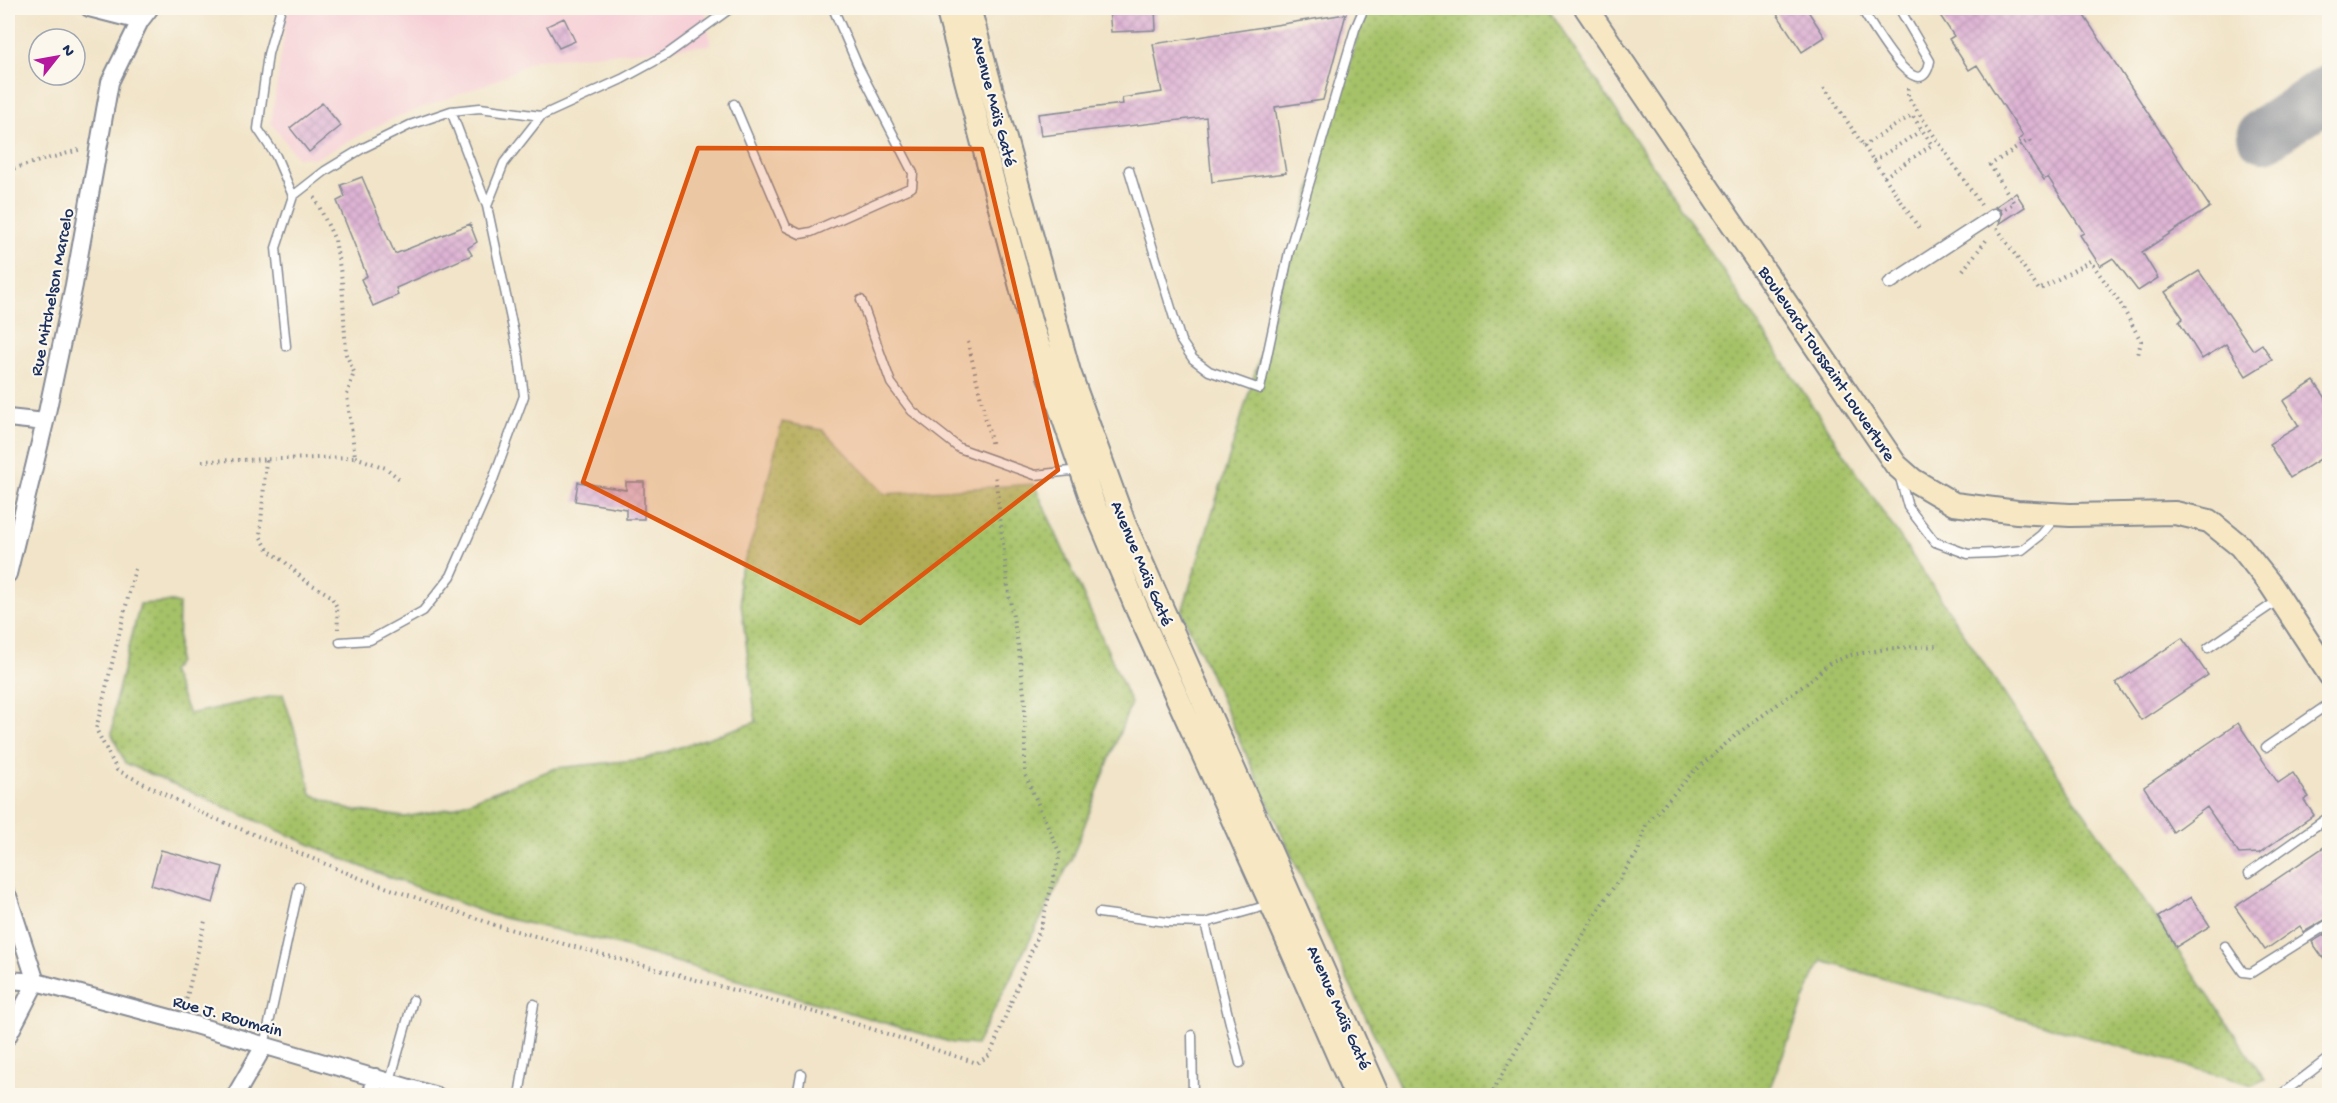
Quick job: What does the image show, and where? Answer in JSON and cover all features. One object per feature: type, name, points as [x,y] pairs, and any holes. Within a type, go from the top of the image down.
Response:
[{"type":"main road","name":"Avenue Maïs Gaté","points":[[947,8],[1030,321],[1094,506],[1138,611],[1272,904],[1356,1095]]},
{"type":"main road","name":"Avenue Maïs Gaté","points":[[969,8],[1069,372],[1124,523],[1379,1095]]},
{"type":"main road","name":"Boulevard Toussaint Louverture","points":[[1586,8],[1896,465],[1913,480],[1954,504],[2017,512],[2059,514],[2175,513],[2209,521],[2240,546],[2280,599],[2330,675]]},
{"type":"street","points":[[89,8],[145,14]]},
{"type":"street","name":"Rue Mitchelson Marcelo","points":[[8,574],[45,422],[74,285],[110,82],[145,14]]},
{"type":"street","points":[[1890,283],[1992,217]]},
{"type":"street","points":[[8,418],[45,422]]},
{"type":"street","points":[[8,896],[36,982],[8,1036]]},
{"type":"street","name":"Rue J. Roumain","points":[[8,980],[36,982],[437,1095]]},
{"type":"street","points":[[235,1095],[264,1046]]},
{"type":"street","points":[[372,1095],[383,1079]]},
{"type":"lane","points":[[281,8],[268,54],[258,129],[276,156],[292,196]]},
{"type":"lane","points":[[488,206],[504,163],[542,116],[622,79],[666,55],[731,8]]},
{"type":"lane","points":[[734,104],[786,227],[800,234],[811,232],[912,187],[913,173],[858,66],[833,8]]},
{"type":"lane","points":[[1129,170],[1181,341],[1193,359],[1209,371],[1260,388],[1289,252],[1355,29],[1364,8]]},
{"type":"lane","points":[[1861,8],[1900,67],[1909,75],[1923,74],[1929,67],[1930,61],[1926,50],[1899,8]]},
{"type":"lane","points":[[286,346],[276,248],[292,196],[325,171],[363,148],[410,125],[451,111],[480,108],[542,116]]},
{"type":"lane","points":[[340,642],[370,640],[423,611],[451,576],[491,485],[524,396],[519,357],[488,206],[451,111]]},
{"type":"lane","points":[[861,300],[891,383],[912,411],[959,448],[1035,475],[1082,470]]},
{"type":"lane","points":[[1896,465],[1908,507],[1935,542],[1968,554],[2022,549],[2041,535],[2059,514]]},
{"type":"lane","points":[[2208,648],[2280,599]]},
{"type":"lane","points":[[2266,747],[2330,703]]},
{"type":"lane","points":[[2249,873],[2330,816]]},
{"type":"lane","points":[[264,1046],[299,887]]},
{"type":"lane","points":[[1099,913],[1167,922],[1205,923],[1272,904]]},
{"type":"lane","points":[[1205,923],[1240,1063]]},
{"type":"lane","points":[[2225,946],[2243,972],[2251,973],[2330,923]]},
{"type":"lane","points":[[383,1079],[413,1000]]},
{"type":"lane","points":[[519,1095],[534,1004]]},
{"type":"lane","points":[[1192,1035],[1193,1095]]},
{"type":"lane","points":[[2279,1095],[2330,1057]]},
{"type":"lane","points":[[797,1095],[801,1074]]},
{"type":"path","points":[[1824,87],[1921,231]]},
{"type":"path","points":[[1863,146],[1912,115],[1922,129],[1932,145],[1884,177]]},
{"type":"path","points":[[1874,162],[1922,129]]},
{"type":"path","points":[[8,170],[100,138]]},
{"type":"path","points":[[1963,270],[1986,243],[1991,233],[1992,217],[2014,203],[1990,165],[2029,140],[2032,146]]},
{"type":"path","points":[[308,184],[335,240],[342,280],[346,354],[354,372],[347,395],[355,458]]},
{"type":"path","points":[[2090,261],[2119,301],[2141,341],[2138,355]]},
{"type":"path","points":[[135,569],[96,729],[117,770],[204,814],[362,879],[498,926],[847,1021],[977,1063],[990,1055],[1041,927],[1060,854],[1025,774],[1025,703],[1019,650],[1009,595],[991,438],[968,342]]},
{"type":"path","points":[[202,461],[355,458],[386,468],[402,481]]},
{"type":"path","points":[[266,460],[260,536],[269,551],[284,561],[304,580],[331,596],[337,607],[340,642]]},
{"type":"path","points":[[1490,1095],[1562,970],[1638,852],[1646,825],[1694,771],[1741,731],[1807,683],[1830,663],[1851,655],[1892,648],[1939,646]]},
{"type":"path","points":[[181,1021],[205,921]]},
{"type":"highlighted area","points":[[698,148],[982,149],[1058,470],[860,623],[583,482]]},
{"type":"shaded area","points":[[288,8],[705,8],[711,45],[535,60],[492,82],[391,119],[316,158],[297,157],[271,123]]},
{"type":"green space","points":[[1366,8],[1548,8],[2020,718],[2265,1079],[2253,1085],[1822,961],[1815,973],[1767,1095],[1404,1095],[1348,981],[1182,612]]},
{"type":"green space","points":[[782,422],[823,430],[885,494],[1034,484],[1131,703],[1072,858],[976,1045],[953,1043],[608,942],[491,915],[357,865],[125,763],[112,734],[115,702],[140,604],[172,602],[179,604],[178,662],[171,671],[189,714],[283,694],[304,760],[311,794],[347,809],[405,817],[452,808],[556,768],[644,759],[756,722],[738,579],[756,528]]},
{"type":"building","points":[[1109,8],[1155,8],[1156,30],[1111,32]]},
{"type":"building","points":[[1773,8],[1806,8],[1825,37],[1802,52]]},
{"type":"building","points":[[1935,8],[2079,8],[2210,207],[2142,252],[2158,278],[2138,291],[2113,258],[2100,266],[2080,235],[2084,233],[2048,177],[2044,180],[2018,140],[2023,136],[1977,65],[1969,70],[1949,39],[1954,36]]},
{"type":"building","points":[[1346,14],[1323,100],[1275,107],[1286,173],[1212,182],[1206,117],[1041,136],[1038,114],[1123,104],[1122,98],[1162,92],[1153,44]]},
{"type":"building","points":[[564,18],[575,41],[559,48],[547,26]]},
{"type":"building","points":[[322,103],[341,126],[309,152],[290,128]]},
{"type":"building","points":[[362,177],[395,254],[470,224],[477,242],[468,248],[472,255],[396,288],[398,295],[373,306],[361,279],[367,276],[337,201],[345,197],[341,185]]},
{"type":"building","points":[[2016,193],[2025,207],[1999,224],[2002,214],[2001,210],[1995,207]]},
{"type":"building","points":[[2199,271],[2253,350],[2262,344],[2272,360],[2246,376],[2226,344],[2202,359],[2179,322],[2183,318],[2165,292]]},
{"type":"building","points":[[2314,381],[2330,404],[2330,453],[2290,478],[2269,444],[2299,426],[2283,401]]},
{"type":"building","points":[[578,482],[626,490],[626,482],[644,482],[644,519],[626,519],[626,509],[575,501]]},
{"type":"building","points":[[2182,638],[2208,675],[2141,720],[2116,683]]},
{"type":"building","points":[[2238,723],[2278,783],[2293,773],[2309,797],[2304,800],[2314,815],[2259,853],[2239,854],[2207,807],[2173,832],[2144,787]]},
{"type":"building","points":[[2330,843],[2330,917],[2304,932],[2300,926],[2265,950],[2235,907]]},
{"type":"building","points":[[161,850],[223,867],[213,903],[151,885]]},
{"type":"building","points":[[2191,897],[2210,926],[2176,947],[2158,917]]},
{"type":"building","points":[[2330,931],[2330,968],[2312,942]]},
{"type":"taxiway","points":[[2264,135],[2330,91]]}]
